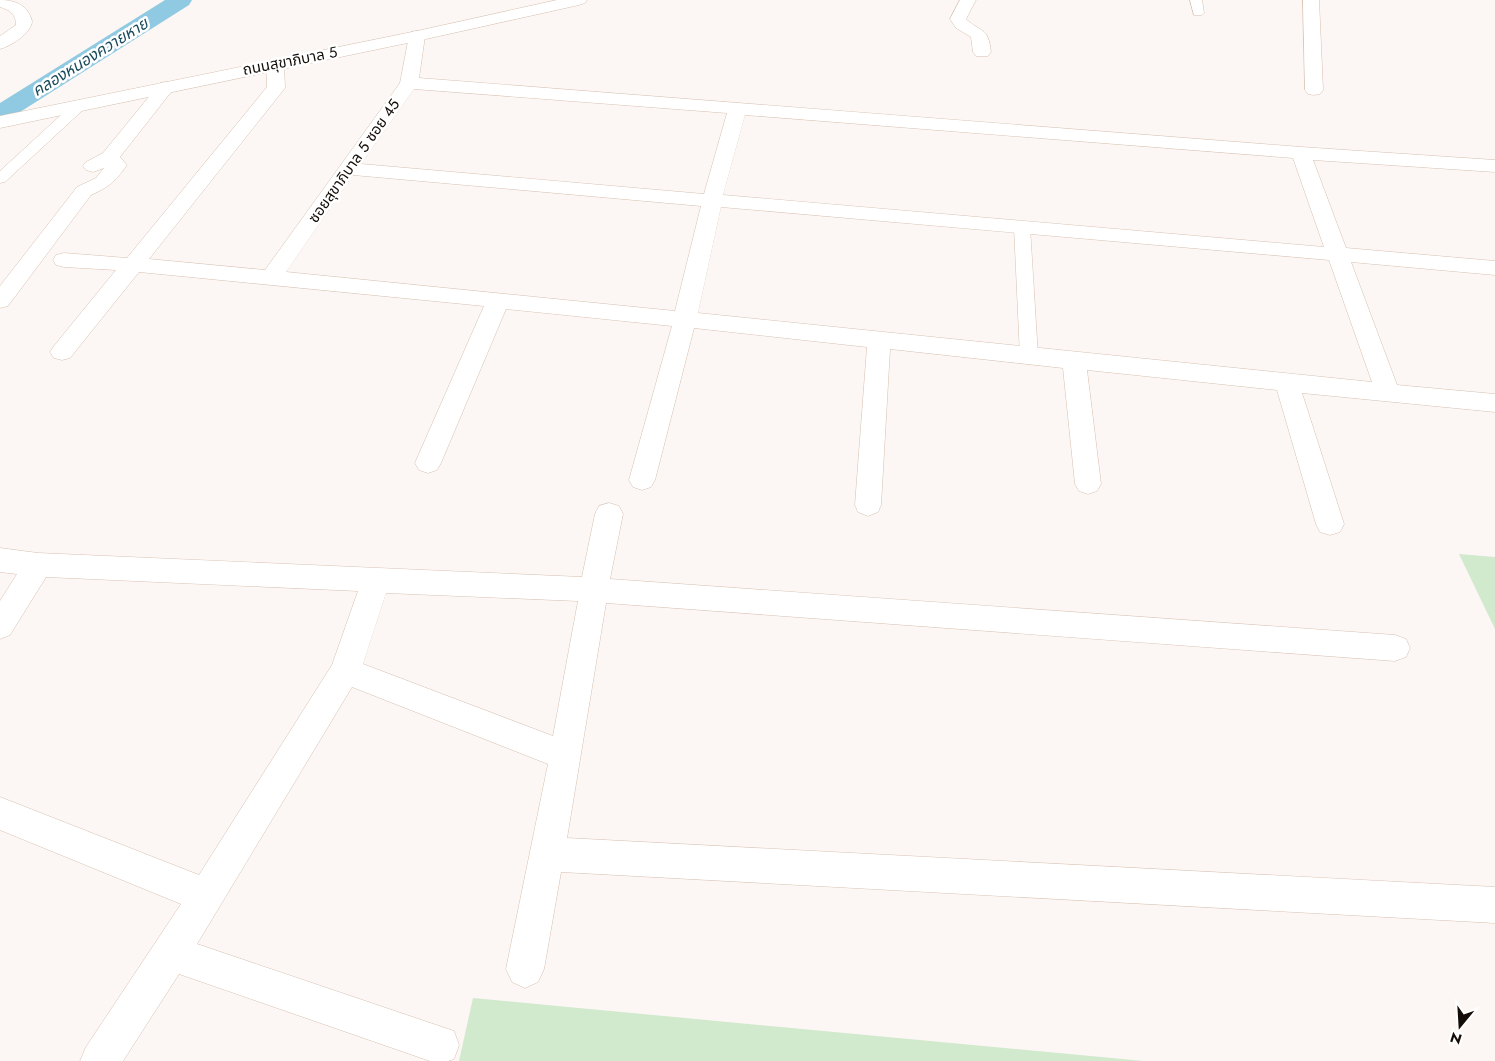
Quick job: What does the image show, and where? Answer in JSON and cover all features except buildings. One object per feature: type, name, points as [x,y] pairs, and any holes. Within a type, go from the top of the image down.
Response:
[{"type":"street","name":"ถนนสุขาภิบาล 5","points":[[5,121],[417,36],[579,0]]},
{"type":"street","points":[[968,0],[958,19],[961,24],[982,39],[982,52]]},
{"type":"street","points":[[1311,0],[1314,90]]},
{"type":"street","points":[[0,2],[16,8],[22,14],[25,21],[24,27],[0,44]]},
{"type":"street","name":"ซอยสุขาภิบาล 5 ซอย 45","points":[[271,277],[409,83],[417,36]]},
{"type":"street","points":[[62,352],[276,88],[275,64]]},
{"type":"street","points":[[409,83],[1301,153],[1495,166]]},
{"type":"street","points":[[0,301],[84,191],[103,182],[117,165],[110,158],[166,87]]},
{"type":"street","points":[[642,480],[685,319],[712,200],[737,109]]},
{"type":"street","points":[[1301,153],[1388,393]]},
{"type":"street","points":[[348,169],[1495,268]]},
{"type":"street","points":[[64,260],[134,264],[271,277],[879,339],[1287,384],[1495,403]]},
{"type":"street","points":[[428,463],[498,301]]},
{"type":"street","points":[[868,505],[879,339]]},
{"type":"street","points":[[1074,361],[1088,484]]},
{"type":"street","points":[[1287,384],[1330,524]]},
{"type":"street","points":[[525,969],[548,854],[609,514]]},
{"type":"street","points":[[0,560],[38,566],[594,590],[1395,648]]},
{"type":"street","points":[[0,626],[38,566]]},
{"type":"street","points":[[100,1061],[171,953],[345,671],[376,580]]},
{"type":"street","points":[[345,671],[566,756]]},
{"type":"street","points":[[0,814],[206,896]]},
{"type":"street","points":[[548,854],[1495,905]]},
{"type":"street","points":[[171,953],[440,1045]]},
{"type":"lane","points":[[1196,0],[1198,14]]},
{"type":"lane","points":[[0,179],[79,106]]},
{"type":"lane","points":[[1022,226],[1029,356]]},
{"type":"green space","points":[[1459,554],[1495,557],[1495,629]]},
{"type":"green space","points":[[473,998],[568,1007],[1144,1061],[459,1061]]},
{"type":"waterway","name":"คลองหนองควายหาย","points":[[0,114],[181,0]]}]
